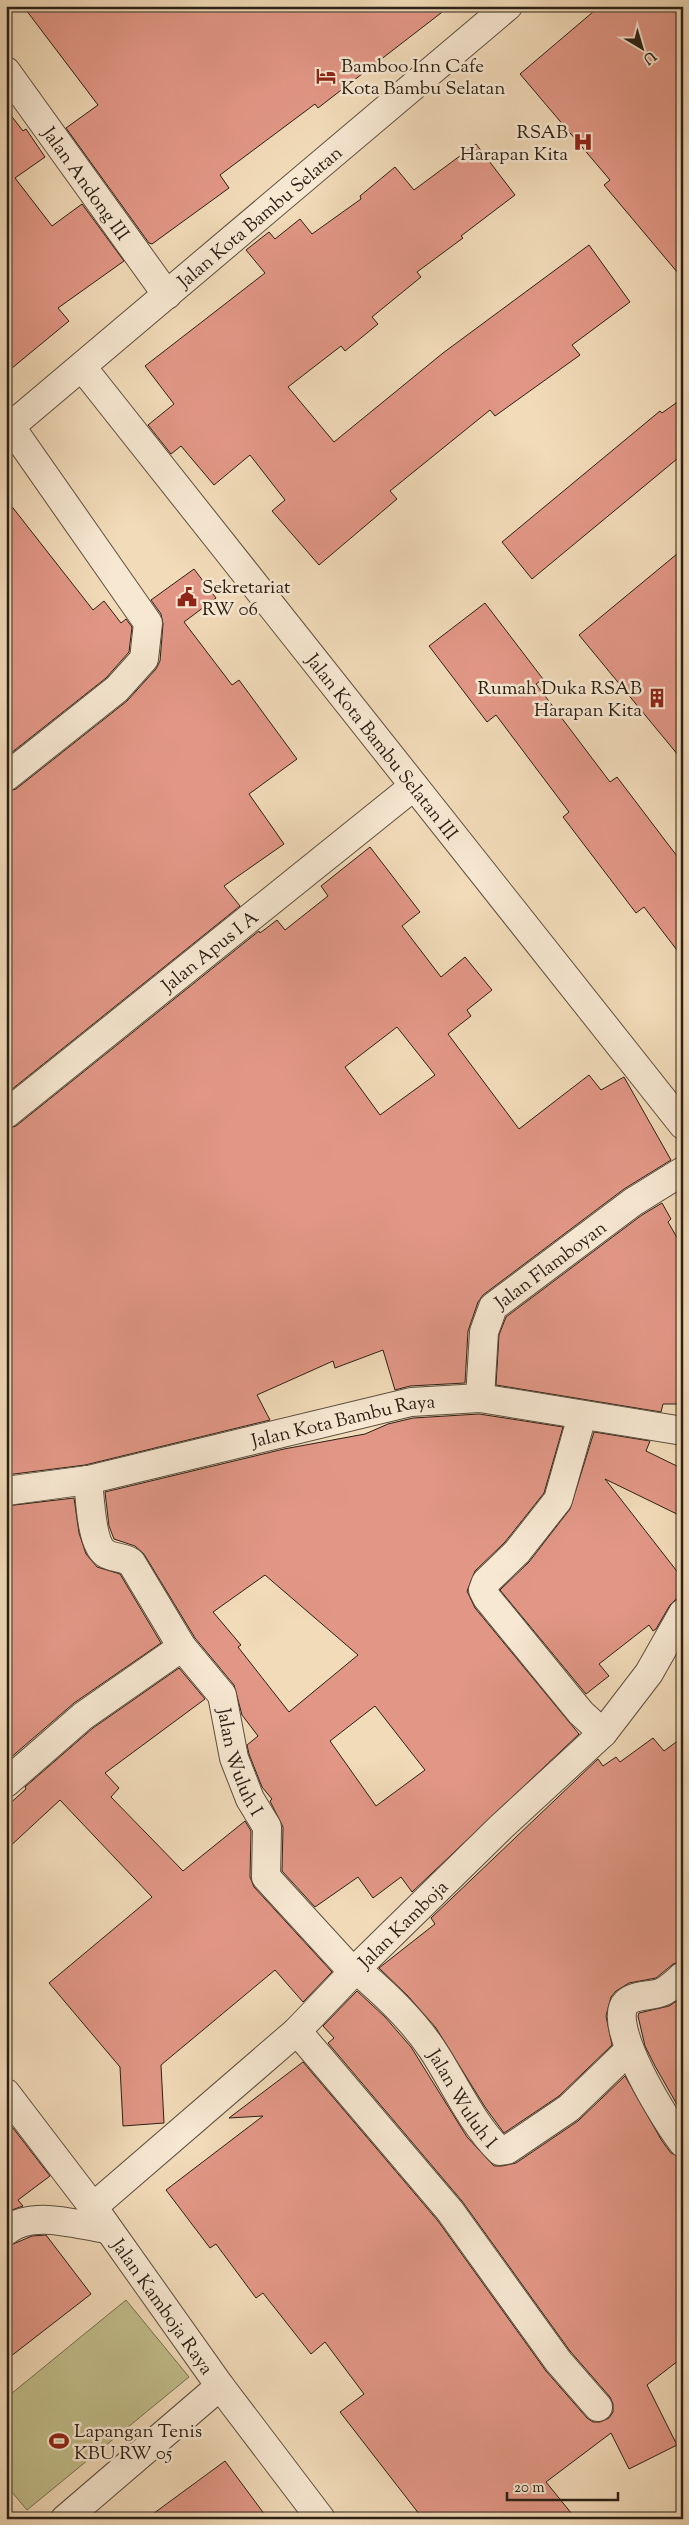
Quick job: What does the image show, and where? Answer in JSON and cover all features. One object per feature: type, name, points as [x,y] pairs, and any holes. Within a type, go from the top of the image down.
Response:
[{"type":"street","name":"Jalan Kota Bambu Selatan","points":[[9,423],[82,367],[508,6]]},
{"type":"street","name":"Jalan Andong III","points":[[6,71],[167,295]]},
{"type":"street","name":"Jalan Kota Bambu Selatan III","points":[[82,367],[683,1125]]},
{"type":"street","points":[[6,777],[117,689],[144,658],[148,623],[9,423]]},
{"type":"street","name":"Jalan Apus I A","points":[[6,1114],[414,786]]},
{"type":"street","name":"Jalan Flamboyan","points":[[480,1398],[484,1332],[493,1307],[633,1202],[683,1172]]},
{"type":"street","name":"Jalan Kota Bambu Raya","points":[[6,1490],[88,1480],[411,1402],[480,1398],[683,1431]]},
{"type":"street","points":[[582,1416],[558,1500],[517,1552],[486,1582],[483,1590],[487,1598],[582,1713],[602,1733]]},
{"type":"street","name":"Jalan Wuluh I","points":[[88,1480],[97,1544],[107,1554],[125,1558],[131,1562],[182,1648],[222,1695],[234,1758],[250,1799],[267,1828],[266,1877],[276,1890],[355,1970],[389,1997],[431,2048],[480,2125],[500,2151],[507,2150],[569,2108],[629,2050]]},
{"type":"street","name":"Jalan Kamboja","points":[[100,2218],[297,2031],[355,1970],[501,1827],[602,1733],[649,1673],[683,1613]]},
{"type":"street","points":[[8,1776],[83,1716],[182,1648]]},
{"type":"street","points":[[683,1976],[662,1992],[630,1999],[624,2005],[621,2012],[629,2050],[667,2122],[683,2143]]},
{"type":"street","points":[[297,2031],[450,2211],[558,2361],[598,2407]]},
{"type":"street","name":"Jalan Kamboja Raya","points":[[6,2093],[100,2218],[220,2386],[321,2519]]},
{"type":"street","points":[[6,2231],[18,2222],[100,2218]]},
{"type":"street","points":[[65,2519],[220,2386]]},
{"type":"shaded area","name":"Lapangan Tenis KBU RW 05","points":[[126,2300],[189,2377],[27,2510],[6,2485],[6,2398]]},
{"type":"building","points":[[23,6],[450,6],[318,108],[315,104],[220,175],[229,188],[152,244],[149,243],[66,128],[98,105]]},
{"type":"building","points":[[600,6],[683,6],[683,279],[604,185],[610,180],[520,74]]},
{"type":"building","points":[[6,109],[23,131],[26,129],[45,157],[15,178],[52,226],[82,204],[124,261],[58,308],[69,321],[6,373]]},
{"type":"building","points":[[476,144],[515,195],[461,236],[463,238],[417,272],[421,277],[372,317],[378,324],[345,351],[341,346],[288,387],[334,442],[443,353],[589,245],[630,302],[572,345],[580,355],[495,416],[490,410],[390,491],[397,499],[319,565],[272,511],[285,500],[250,455],[214,485],[181,446],[171,454],[148,425],[174,404],[145,366],[265,273],[246,250],[269,232],[275,239],[300,219],[312,234],[361,199],[360,196],[395,167],[414,190]]},
{"type":"building","points":[[683,398],[683,454],[532,579],[502,542],[660,411],[662,413]]},
{"type":"building","points":[[6,499],[93,610],[104,601],[121,623],[126,619],[132,627],[129,652],[106,678],[6,757]]},
{"type":"building","name":"Rumah Duka RSAB Harapan Kita","points":[[683,549],[683,761],[579,635]]},
{"type":"building","points":[[194,569],[216,598],[184,622],[232,685],[239,680],[297,759],[249,794],[284,844],[224,886],[240,906],[6,1094],[6,792],[16,789],[127,701],[156,669],[160,661],[163,624],[161,614],[151,600]]},
{"type":"building","points":[[485,603],[543,679],[536,684],[610,782],[617,777],[683,864],[683,958],[644,907],[636,913],[563,817],[569,812],[496,715],[487,722],[429,646]]},
{"type":"building","points":[[370,847],[420,912],[402,926],[441,977],[465,957],[492,990],[467,1010],[471,1016],[448,1034],[519,1129],[589,1075],[601,1090],[624,1077],[671,1160],[624,1189],[483,1295],[478,1302],[468,1331],[465,1383],[410,1386],[395,1390],[383,1350],[335,1368],[333,1361],[257,1395],[270,1420],[85,1465],[6,1475],[6,1129],[16,1126],[259,931],[260,933],[277,920],[285,930],[328,896],[321,886]],"holes":[[[397,1027],[435,1075],[380,1115],[345,1067]]]},
{"type":"building","points":[[662,1203],[671,1219],[668,1222],[683,1248],[683,1404],[663,1404],[661,1412],[496,1385],[499,1335],[506,1317],[642,1215]]},
{"type":"building","points":[[479,1414],[563,1427],[544,1493],[505,1542],[475,1571],[467,1591],[475,1608],[579,1734],[412,1892],[401,1877],[373,1898],[358,1877],[315,1907],[282,1871],[283,1827],[270,1801],[272,1799],[262,1787],[249,1754],[247,1745],[258,1736],[242,1715],[234,1685],[195,1638],[144,1554],[135,1546],[114,1539],[109,1526],[105,1492],[284,1449],[365,1434],[388,1424],[413,1418]],"holes":[[[265,1575],[358,1655],[289,1712],[238,1647],[241,1645],[213,1612]],[[375,1706],[425,1770],[376,1806],[330,1741]]]},
{"type":"building","points":[[594,1432],[650,1441],[646,1451],[683,1469],[683,1517],[605,1479],[683,1579],[683,1597],[676,1599],[670,1605],[656,1629],[653,1631],[649,1625],[599,1664],[609,1676],[586,1694],[500,1590],[529,1562],[570,1509]]},
{"type":"building","points":[[74,1498],[79,1533],[86,1554],[97,1567],[120,1574],[161,1643],[74,1703],[9,1759],[6,1754],[6,1506]]},
{"type":"building","points":[[179,1668],[205,1699],[105,1773],[119,1788],[111,1797],[183,1871],[245,1821],[251,1831],[250,1877],[254,1887],[332,1972],[303,2002],[275,1970],[161,2065],[164,2123],[123,2126],[120,2067],[49,1983],[152,1897],[60,1800],[6,1850],[6,1807],[26,1789],[25,1787],[93,1728]]},
{"type":"building","points":[[683,1737],[683,1961],[673,1964],[656,1978],[629,1983],[616,1991],[611,1997],[606,2016],[612,2045],[559,2096],[504,2133],[485,2107],[436,2028],[408,1996],[379,1968],[435,1924],[431,1918],[598,1759],[603,1766],[616,1757],[620,1762],[653,1738],[664,1751]]},
{"type":"building","points":[[357,1991],[385,2017],[411,2047],[467,2137],[494,2166],[516,2163],[578,2121],[625,2076],[662,2141],[671,2153],[683,2158],[683,2357],[647,2385],[677,2445],[629,2469],[611,2433],[546,2482],[576,2519],[423,2519],[340,2412],[364,2394],[325,2342],[311,2354],[263,2293],[256,2298],[216,2244],[210,2248],[166,2190],[263,2116],[229,2118],[303,2062],[438,2221],[546,2371],[587,2418],[593,2422],[600,2422],[609,2418],[613,2412],[613,2404],[610,2397],[570,2351],[462,2201],[328,2043],[334,2038],[323,2026]]},
{"type":"building","points":[[683,1997],[683,2115],[645,2046],[638,2016],[639,2013],[669,2006]]},
{"type":"building","points":[[6,2119],[50,2176],[18,2200],[23,2206],[6,2212]]},
{"type":"building","points":[[46,2235],[91,2294],[6,2360],[6,2247],[32,2236]]},
{"type":"building","points":[[225,2461],[268,2519],[146,2519]]},
{"type":"place","name":"Bamboo Inn Cafe Kota Bambu Selatan","points":[[326,76]]},
{"type":"place","name":"RSAB Harapan Kita","points":[[583,142]]},
{"type":"place","name":"Sekretariat RW 06","points":[[187,597]]},
{"type":"place","name":"Rumah Duka RSAB Harapan Kita","points":[[657,698]]},
{"type":"place","name":"Lapangan Tenis KBU RW 05","points":[[59,2441]]}]
